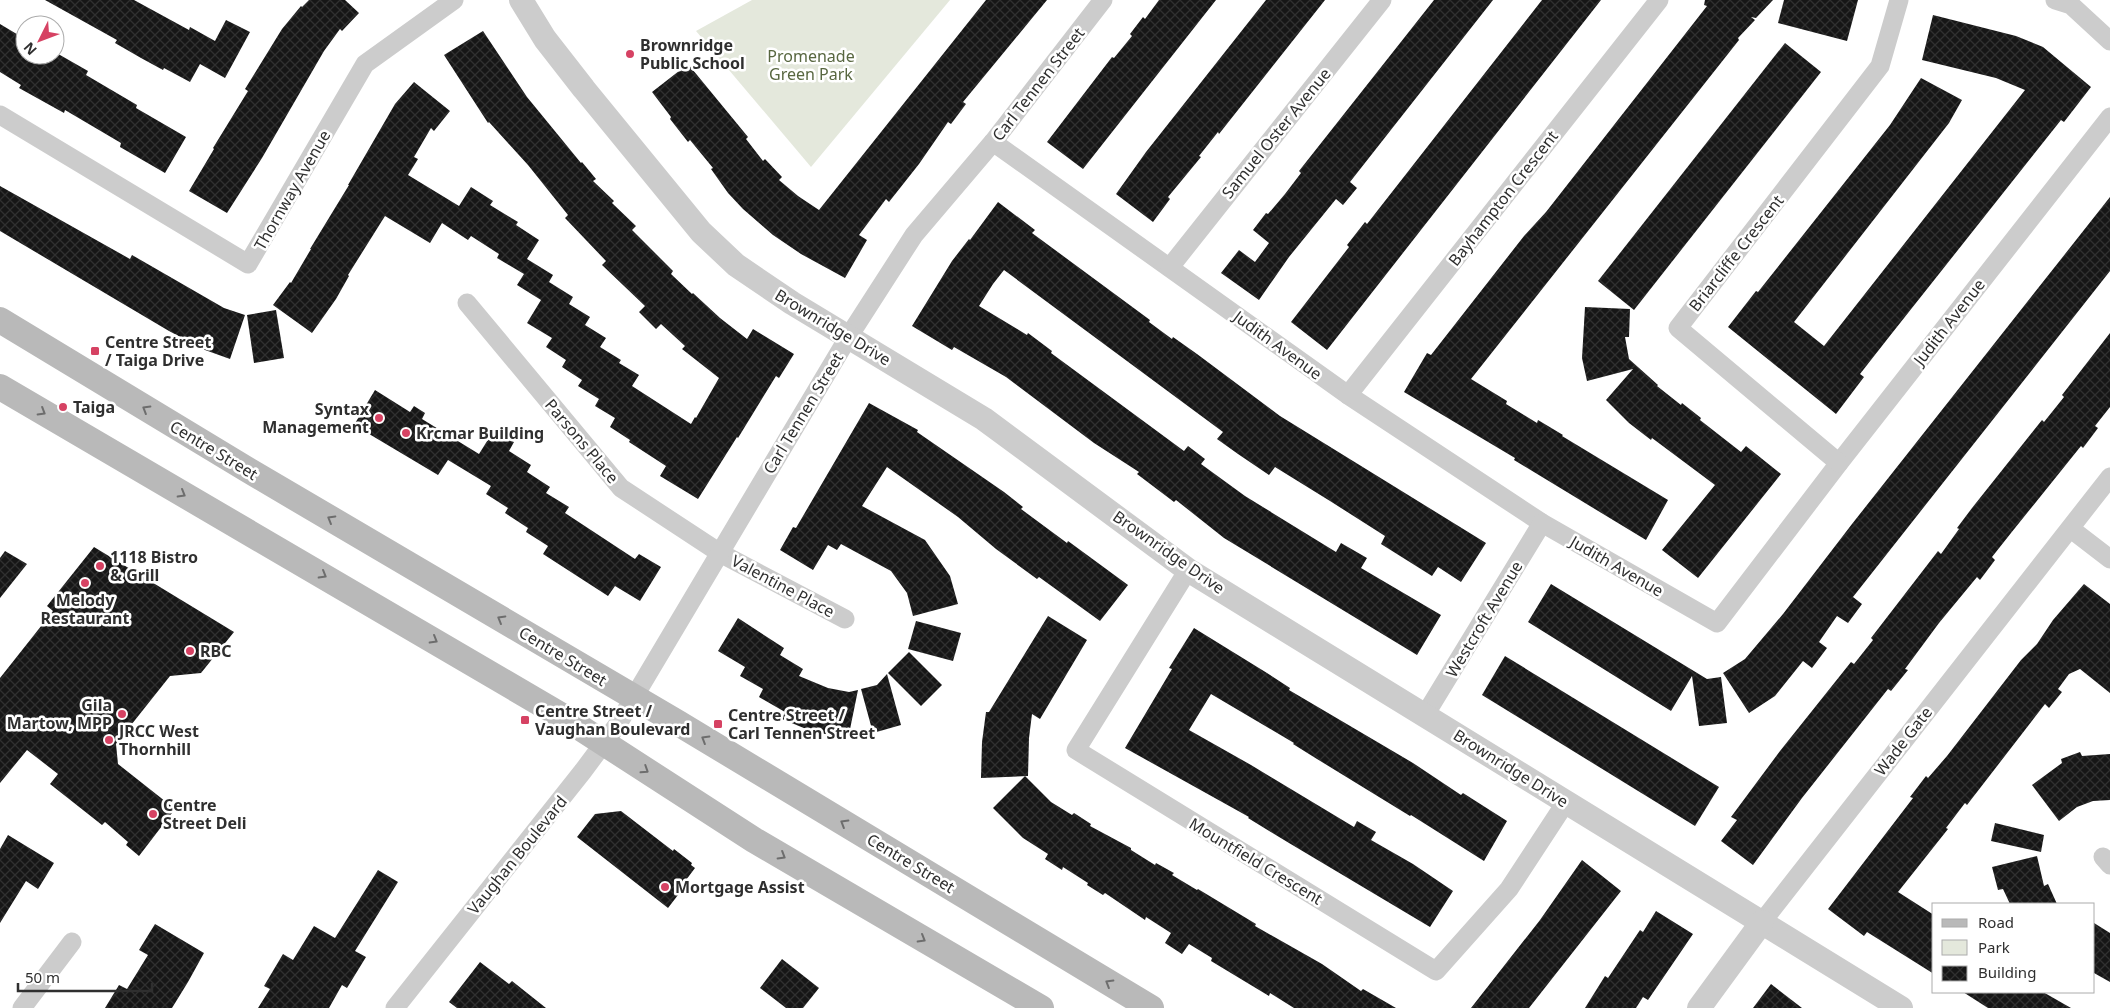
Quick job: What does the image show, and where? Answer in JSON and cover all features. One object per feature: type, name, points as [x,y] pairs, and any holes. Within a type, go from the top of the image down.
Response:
[{"type":"main road","name":"Centre Street","points":[[0,320],[248,470],[634,698],[1151,1008]]},
{"type":"main road","points":[[0,387],[554,710],[754,840],[1040,1008]]},
{"type":"street","name":"Thornway Avenue","points":[[0,115],[248,264],[365,64],[454,0]]},
{"type":"street","name":"Brownridge Drive","points":[[521,0],[545,39],[701,232],[736,265],[792,303],[984,420],[1188,570],[1900,1008]]},
{"type":"street","name":"Carl Tennen Street","points":[[634,698],[849,336],[914,235],[993,142],[1103,0]]},
{"type":"street","name":"Samuel Oster Avenue","points":[[1170,267],[1382,0]]},
{"type":"street","name":"Bayhampton Crescent","points":[[1348,395],[1659,0]]},
{"type":"street","name":"Briarcliffe Crescent","points":[[1839,463],[1678,328],[1880,66],[1899,0]]},
{"type":"street","points":[[2054,0],[2071,4],[2110,41]]},
{"type":"street","name":"Judith Avenue","points":[[993,142],[1348,395],[1542,523],[1717,622],[2110,117]]},
{"type":"street","name":"Parsons Place","points":[[467,303],[621,488],[720,552]]},
{"type":"street","name":"Wade Gate","points":[[1698,1008],[1762,922],[2071,529],[2110,476]]},
{"type":"street","name":"Westcroft Avenue","points":[[1425,715],[1542,523]]},
{"type":"street","points":[[2071,529],[2110,559]]},
{"type":"street","name":"Valentine Place","points":[[720,552],[845,619]]},
{"type":"street","name":"Mountfield Crescent","points":[[1188,570],[1076,750],[1436,971],[1509,889],[1566,802]]},
{"type":"street","name":"Vaughan Boulevard","points":[[395,1008],[604,744],[634,698]]},
{"type":"street","points":[[22,1008],[72,942]]},
{"type":"green space","name":"Promenade Green Park","points":[[752,0],[950,0],[811,167],[696,31]]},
{"type":"building","points":[[45,0],[134,0],[189,30],[190,27],[215,41],[226,20],[250,32],[225,78],[200,64],[190,82],[141,58],[115,43],[117,40]]},
{"type":"building","points":[[309,0],[345,0],[359,13],[342,31],[340,29],[324,51],[262,158],[227,213],[189,191],[248,91],[245,89],[282,29],[301,6]]},
{"type":"building","points":[[986,0],[1047,0],[963,102],[966,104],[951,124],[948,122],[919,164],[889,202],[886,199],[859,235],[867,240],[845,278],[801,254],[773,235],[743,209],[728,193],[711,169],[713,168],[690,140],[688,142],[670,119],[671,117],[652,92],[688,64],[748,137],[746,139],[763,161],[765,159],[782,177],[779,180],[819,210]]},
{"type":"building","points":[[1159,0],[1216,0],[1083,169],[1047,142],[1112,57],[1114,58],[1132,36],[1130,34],[1143,17],[1145,19]]},
{"type":"building","points":[[1266,0],[1325,0],[1219,134],[1218,132],[1199,156],[1201,157],[1168,197],[1170,199],[1153,222],[1116,194],[1146,152]]},
{"type":"building","points":[[1434,0],[1493,0],[1350,182],[1357,188],[1343,205],[1336,199],[1289,257],[1259,300],[1221,273],[1239,250],[1255,262],[1269,243],[1253,230],[1266,213],[1268,214],[1285,194],[1301,173],[1299,171]]},
{"type":"building","points":[[1542,0],[1601,0],[1327,350],[1291,322],[1349,247],[1347,245],[1365,222],[1367,224]]},
{"type":"building","points":[[1705,0],[1773,0],[1756,18],[1751,17],[1755,20],[1738,38],[1739,40],[1471,379],[1507,401],[1506,404],[1537,423],[1538,420],[1668,500],[1646,540],[1514,460],[1515,458],[1404,392],[1427,353],[1431,355],[1524,236],[1546,212],[1707,6],[1704,5]]},
{"type":"building","points":[[1784,0],[1858,0],[1847,41],[1778,23]]},
{"type":"building","points":[[1933,15],[2016,36],[2043,47],[2091,87],[2064,122],[2061,120],[1860,374],[1864,377],[1836,414],[1728,327],[1756,291],[1758,292],[1890,125],[1921,78],[1962,100],[1949,123],[1794,322],[1824,346],[2025,90],[1996,78],[1922,60]]},
{"type":"building","points":[[0,24],[15,33],[15,65],[65,65],[65,58],[88,71],[86,75],[137,105],[136,108],[186,137],[165,173],[120,147],[121,143],[65,110],[64,113],[19,88],[21,85],[0,72]]},
{"type":"building","points":[[483,31],[527,97],[596,179],[593,181],[636,226],[632,230],[673,271],[671,274],[720,318],[747,339],[753,329],[794,354],[779,378],[776,376],[698,499],[660,476],[666,466],[610,427],[615,418],[595,406],[599,399],[578,386],[582,380],[562,367],[566,360],[546,347],[552,338],[527,323],[541,300],[517,285],[524,274],[497,258],[499,254],[471,236],[468,240],[442,223],[430,243],[385,216],[348,275],[336,299],[312,333],[273,305],[291,283],[395,104],[414,82],[450,111],[434,131],[431,128],[414,157],[418,159],[408,175],[459,206],[471,187],[493,201],[490,205],[518,222],[516,225],[539,240],[527,259],[553,275],[549,282],[573,297],[569,304],[590,317],[585,325],[606,338],[600,347],[621,360],[619,363],[639,375],[632,386],[691,424],[696,418],[719,378],[682,349],[685,346],[661,324],[656,329],[639,312],[645,306],[602,265],[606,261],[565,218],[568,215],[528,165],[488,123],[444,55]]},
{"type":"building","points":[[1785,43],[1821,72],[1634,310],[1598,281]]},
{"type":"building","points":[[0,186],[130,259],[132,255],[224,308],[245,315],[230,359],[205,350],[169,331],[0,231]]},
{"type":"building","points":[[2110,197],[2110,271],[1853,597],[1862,604],[1848,623],[1837,616],[1819,642],[1827,648],[1812,668],[1803,661],[1775,696],[1749,713],[1723,673],[1745,659],[1783,614]]},
{"type":"building","points":[[998,202],[1035,230],[1032,233],[1150,320],[1149,322],[1197,354],[1280,416],[1486,543],[1461,582],[1438,567],[1432,576],[1381,544],[1385,536],[1275,467],[1269,475],[1217,439],[1223,432],[1004,270],[979,306],[1027,335],[1028,333],[1052,351],[1051,353],[1184,451],[1188,446],[1205,459],[1201,464],[1245,496],[1336,552],[1341,543],[1367,558],[1361,568],[1441,615],[1417,655],[1224,538],[1176,500],[1174,502],[1137,474],[1139,472],[1094,443],[1006,377],[954,347],[952,350],[912,326],[952,261]]},
{"type":"building","points":[[1585,307],[1630,309],[1629,337],[1625,337],[1629,359],[1657,386],[1681,405],[1682,403],[1701,418],[1700,420],[1741,452],[1746,446],[1781,474],[1698,578],[1662,550],[1715,485],[1629,423],[1606,400],[1633,369],[1587,381],[1582,358]]},
{"type":"building","points":[[276,310],[284,358],[254,363],[247,315]]},
{"type":"building","points":[[2110,333],[2110,407],[2095,426],[2098,428],[2083,448],[2081,446],[1992,557],[1995,560],[1980,580],[1977,577],[1939,623],[1905,669],[1908,670],[1891,691],[1888,689],[1802,798],[1753,865],[1721,841],[1737,820],[1731,817],[1780,751],[1851,662],[1854,664],[1873,640],[1871,638],[1938,551],[1941,554],[1972,508],[2042,420],[2044,422],[2064,397],[2062,395]]},
{"type":"building","points":[[375,390],[410,412],[414,406],[425,413],[422,419],[479,454],[494,430],[514,442],[509,451],[531,465],[527,472],[550,487],[546,493],[569,507],[565,513],[635,559],[639,554],[661,567],[640,601],[615,586],[608,596],[543,554],[548,546],[526,532],[528,528],[505,513],[508,508],[486,494],[491,486],[448,460],[438,475],[354,425]]},
{"type":"building","points":[[869,403],[918,430],[917,432],[1004,492],[1023,507],[1021,509],[1067,543],[1068,541],[1128,585],[1100,621],[1039,577],[1037,579],[996,549],[958,517],[887,467],[862,506],[925,540],[950,576],[958,604],[913,616],[907,593],[891,571],[841,544],[837,550],[828,545],[813,570],[780,550],[793,527],[796,528]]},
{"type":"building","points":[[94,547],[234,632],[201,673],[170,676],[116,744],[118,764],[175,809],[139,856],[126,845],[128,842],[105,822],[102,825],[50,784],[58,774],[27,750],[0,783],[0,678],[53,611],[47,606]]},
{"type":"building","points":[[5,551],[27,564],[0,598],[0,558]]},
{"type":"building","points":[[1551,584],[1707,679],[1721,677],[1727,723],[1699,726],[1692,676],[1671,711],[1528,622]]},
{"type":"building","points":[[2084,584],[2110,604],[2110,693],[2080,669],[2069,674],[2058,689],[2062,692],[2049,708],[2045,704],[1967,805],[1965,803],[1946,828],[1948,829],[1898,892],[1932,914],[1932,973],[1867,932],[1864,936],[1828,909],[1913,798],[1910,797],[1926,776],[1928,778],[1947,756],[2021,660],[2037,644],[2053,620]]},
{"type":"building","points":[[1048,616],[1087,640],[1040,719],[1032,714],[1028,776],[981,778],[982,742],[986,712],[989,712]]},
{"type":"building","points":[[738,618],[784,648],[780,655],[803,669],[799,676],[828,688],[849,692],[858,690],[848,739],[811,731],[782,719],[785,712],[759,697],[763,689],[740,676],[745,667],[718,651]]},
{"type":"building","points":[[916,621],[961,633],[953,661],[908,649]]},
{"type":"building","points":[[1194,628],[1290,688],[1289,690],[1507,821],[1484,861],[1294,743],[1211,694],[1189,730],[1354,827],[1357,821],[1376,832],[1371,840],[1413,864],[1453,891],[1430,927],[1249,817],[1125,748],[1172,669],[1169,668]]},
{"type":"building","points":[[909,652],[942,685],[921,706],[888,673]]},
{"type":"building","points":[[1505,656],[1719,787],[1695,826],[1482,695]]},
{"type":"building","points":[[887,674],[901,725],[873,733],[861,689],[877,685]]},
{"type":"building","points":[[2080,752],[2082,756],[2110,754],[2110,800],[2093,801],[2077,807],[2059,821],[2032,785],[2062,763],[2061,759]]},
{"type":"building","points":[[1025,776],[1051,802],[1072,815],[1074,813],[1091,824],[1090,826],[1131,848],[1131,850],[1155,865],[1156,863],[1174,873],[1172,875],[1256,924],[1255,926],[1322,964],[1361,991],[1363,989],[1396,1008],[1294,1008],[1270,993],[1269,996],[1211,961],[1212,958],[1189,944],[1182,954],[1165,943],[1171,933],[1146,917],[1145,920],[1105,893],[1103,895],[1063,867],[1062,870],[1045,859],[1048,854],[1023,838],[993,808]]},
{"type":"building","points":[[621,811],[673,851],[674,849],[692,863],[691,865],[695,868],[686,880],[688,882],[668,908],[577,837],[595,814]]},
{"type":"building","points":[[1995,823],[2044,835],[2041,852],[1991,841]]},
{"type":"building","points":[[8,835],[54,863],[38,889],[26,881],[0,923],[0,849]]},
{"type":"building","points":[[2037,856],[2044,886],[2048,884],[2057,903],[2010,903],[2003,889],[1998,890],[1992,867]]},
{"type":"building","points":[[1582,860],[1621,891],[1529,1008],[1471,1008],[1540,920]]},
{"type":"building","points":[[378,870],[398,882],[355,951],[366,957],[347,988],[342,985],[329,1008],[258,1008],[270,989],[264,986],[283,954],[293,960],[314,926],[335,938]]},
{"type":"building","points":[[1656,911],[1693,934],[1648,1000],[1643,997],[1636,1008],[1585,1008],[1605,976],[1608,978],[1640,930],[1643,932]]},
{"type":"building","points":[[155,924],[204,953],[188,982],[172,1008],[105,1008],[119,985],[127,989],[148,955],[139,950]]},
{"type":"building","points":[[2095,924],[2110,933],[2110,982],[2095,974]]},
{"type":"building","points":[[782,959],[819,988],[803,1008],[786,1008],[760,988]]},
{"type":"building","points":[[480,962],[509,984],[512,981],[546,1008],[457,1008],[449,1002]]},
{"type":"building","points":[[1771,984],[1802,1008],[1753,1008]]},
{"type":"building","points":[[1965,993],[2045,993],[2071,1008],[1988,1008]]},
{"type":"place","name":"Brownridge Public School","points":[[630,54]]},
{"type":"place","name":"Centre Street / Taiga Drive","points":[[95,351]]},
{"type":"place","name":"Taiga","points":[[63,407]]},
{"type":"place","name":"Syntax Management","points":[[379,418]]},
{"type":"place","name":"Krcmar Building","points":[[406,433]]},
{"type":"place","name":"1118 Bistro & Grill","points":[[100,566]]},
{"type":"place","name":"Melody Restaurant","points":[[85,583]]},
{"type":"place","name":"RBC","points":[[190,651]]},
{"type":"place","name":"Gila Martow, MPP","points":[[122,714]]},
{"type":"place","name":"Centre Street / Vaughan Boulevard","points":[[525,720]]},
{"type":"place","name":"Centre Street / Carl Tennen Street","points":[[718,724]]},
{"type":"place","name":"JRCC West Thornhill","points":[[109,740]]},
{"type":"place","name":"Centre Street Deli","points":[[153,814]]},
{"type":"place","name":"Mortgage Assist","points":[[665,887]]}]
